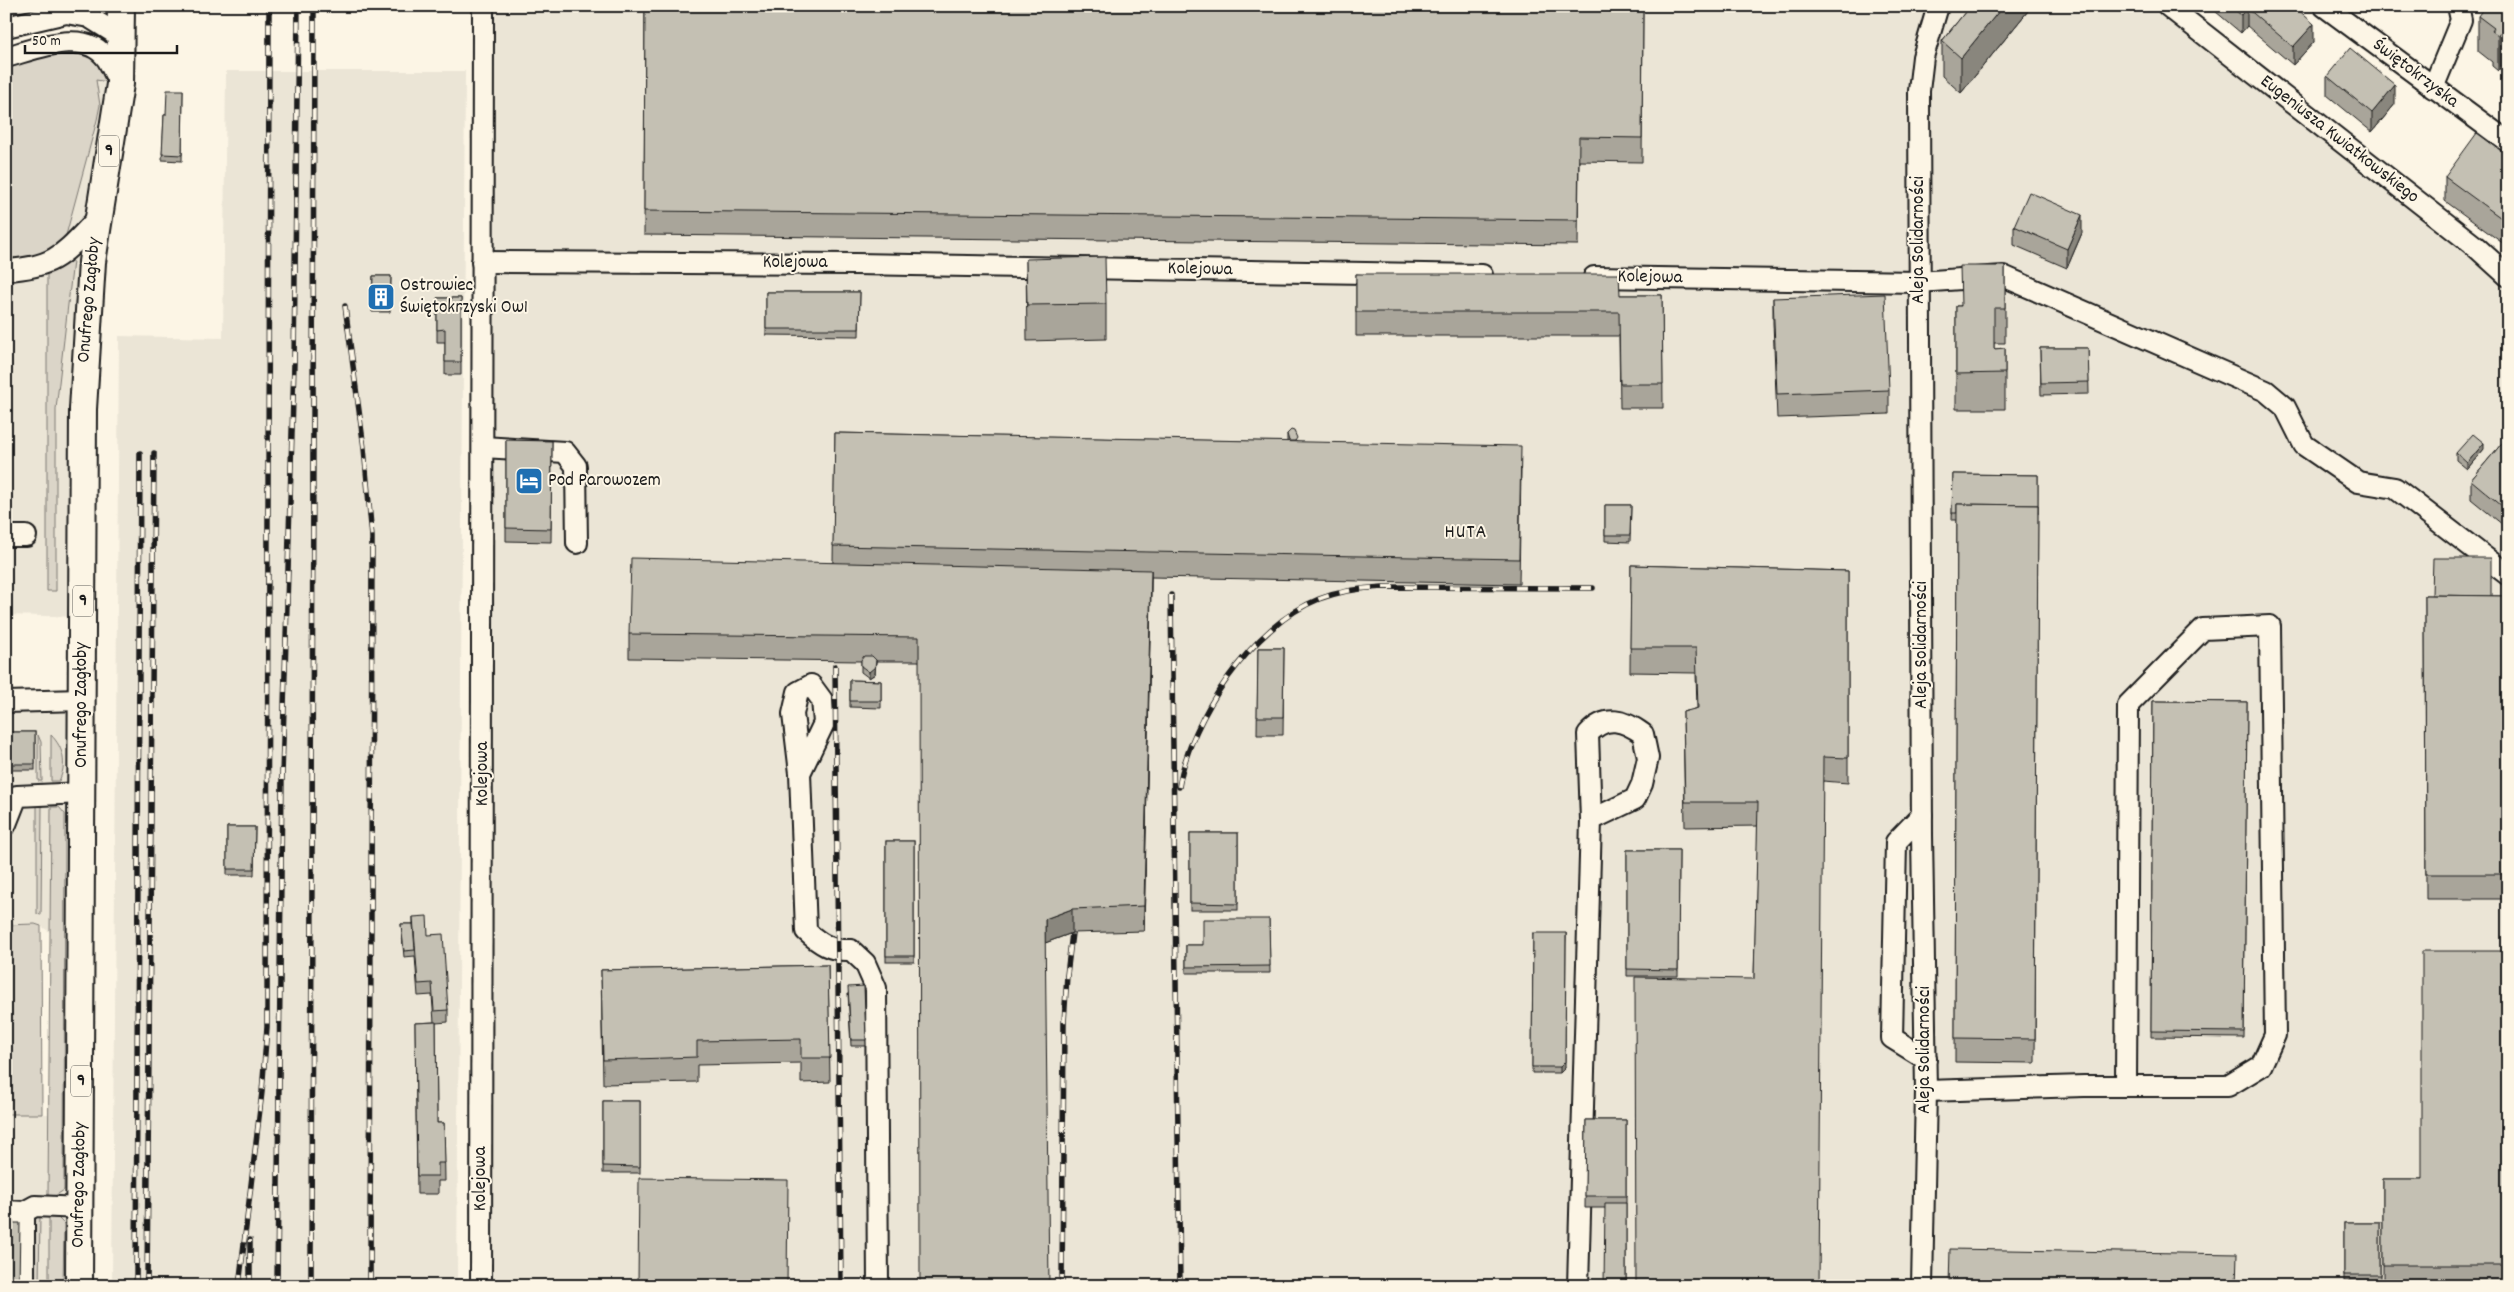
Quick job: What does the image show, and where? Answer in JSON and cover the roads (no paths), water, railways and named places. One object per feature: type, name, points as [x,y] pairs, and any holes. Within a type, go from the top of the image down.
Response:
[{"type":"main road","name":"Onufrego Zagłoby","points":[[79,1286],[81,1208],[83,392],[88,304],[98,218],[120,84],[121,6]]},
{"type":"street","name":"Kolejowa","points":[[481,1286],[483,6]]},
{"type":"street","name":"Aleja Solidarności","points":[[1922,1286],[1926,1058],[1918,282],[1919,91],[1923,57],[1938,6]]},
{"type":"street","name":"Eugeniusza Kwiatkowskiego","points":[[2168,6],[2476,247],[2508,276]]},
{"type":"street","name":"Świętokrzyska","points":[[2324,6],[2508,142]]},
{"type":"street","points":[[6,27],[71,10],[89,17],[121,37]]},
{"type":"street","points":[[2433,88],[2466,14]]},
{"type":"street","points":[[6,57],[67,42],[82,42],[94,47],[107,59],[120,84]]},
{"type":"street","points":[[6,270],[22,269],[52,261],[98,218]]},
{"type":"street","name":"Kolejowa","points":[[482,262],[866,264],[1502,275]]},
{"type":"street","name":"Kolejowa","points":[[1571,276],[1918,282],[2003,276],[2266,391],[2285,408],[2304,445],[2358,482],[2395,488],[2508,575]]},
{"type":"street","points":[[483,447],[565,452],[576,466],[577,542]]},
{"type":"street","points":[[1926,1091],[2126,1086],[2228,1086],[2261,1066],[2275,1035],[2270,626],[2203,629],[2128,705],[2126,1086]]},
{"type":"street","points":[[6,702],[82,700]]},
{"type":"street","points":[[1578,1286],[1591,820],[1588,734],[1595,726],[1604,722],[1625,722],[1643,734],[1648,758],[1642,784],[1635,799],[1591,820]]},
{"type":"street","points":[[800,773],[806,931],[821,944],[838,950],[851,950],[864,963],[876,988],[878,1286]]},
{"type":"street","points":[[6,824],[12,795],[82,793]]},
{"type":"street","points":[[1922,815],[1896,842],[1892,1038],[1926,1058]]},
{"type":"street","points":[[24,1286],[15,1211],[35,1206],[81,1208]]},
{"type":"railway","points":[[239,1286],[262,1092],[267,1027],[269,6]]},
{"type":"railway","points":[[277,1286],[282,776],[294,364],[298,6]]},
{"type":"railway","points":[[311,1286],[314,6]]},
{"type":"railway","points":[[345,306],[364,448],[372,537],[370,1286]]},
{"type":"railway","points":[[136,1286],[140,453]]},
{"type":"railway","points":[[147,1286],[154,453]]},
{"type":"railway","points":[[1179,787],[1185,760],[1196,732],[1228,677],[1271,630],[1294,612],[1319,599],[1351,590],[1383,587],[1593,588]]},
{"type":"railway","points":[[1171,595],[1180,1286]]},
{"type":"railway","points":[[835,666],[841,1286]]},
{"type":"railway","points":[[1062,1286],[1064,1023],[1072,933]]},
{"type":"railway","points":[[250,1240],[250,1286]]},
{"type":"place","name":"Ostrowiec Świętokrzyski Ow1","points":[[381,297]]},
{"type":"place","name":"Pod Parowozem","points":[[529,481]]},
{"type":"district","name":"HUTA","points":[[1466,533]]}]
